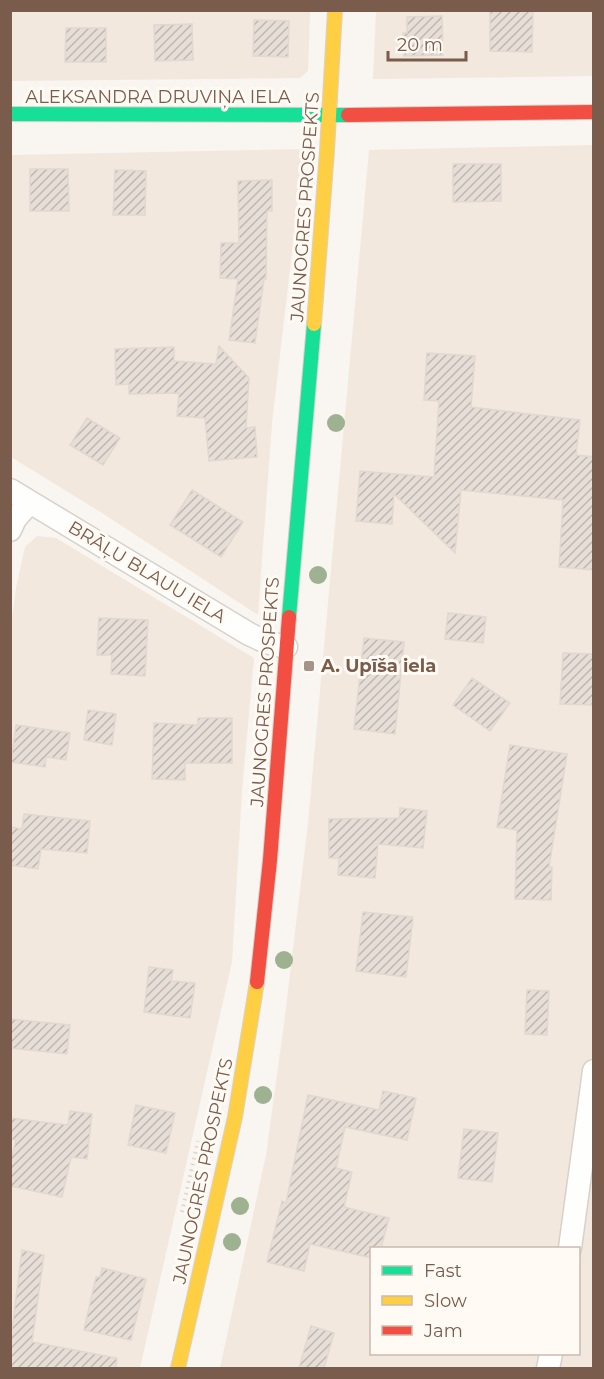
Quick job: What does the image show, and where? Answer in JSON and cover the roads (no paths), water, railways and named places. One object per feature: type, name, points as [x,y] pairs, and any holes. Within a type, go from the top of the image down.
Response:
[{"type":"street","name":"JAUNOGRES PROSPEKTS","points":[[178,1368],[228,1148],[249,1034],[266,915],[286,647],[317,300],[335,10]]},
{"type":"street","name":"ALEKSANDRA DRUVIŅA IELA","points":[[10,114],[330,115],[594,112]]},
{"type":"street","name":"BRĀĻU BLAUU IELA","points":[[20,496],[249,634],[266,642],[286,647]]},
{"type":"street","points":[[10,530],[20,496]]},
{"type":"street","points":[[570,1247],[594,1071]]},
{"type":"place","name":"A. Upīša iela","points":[[309,666]]}]
